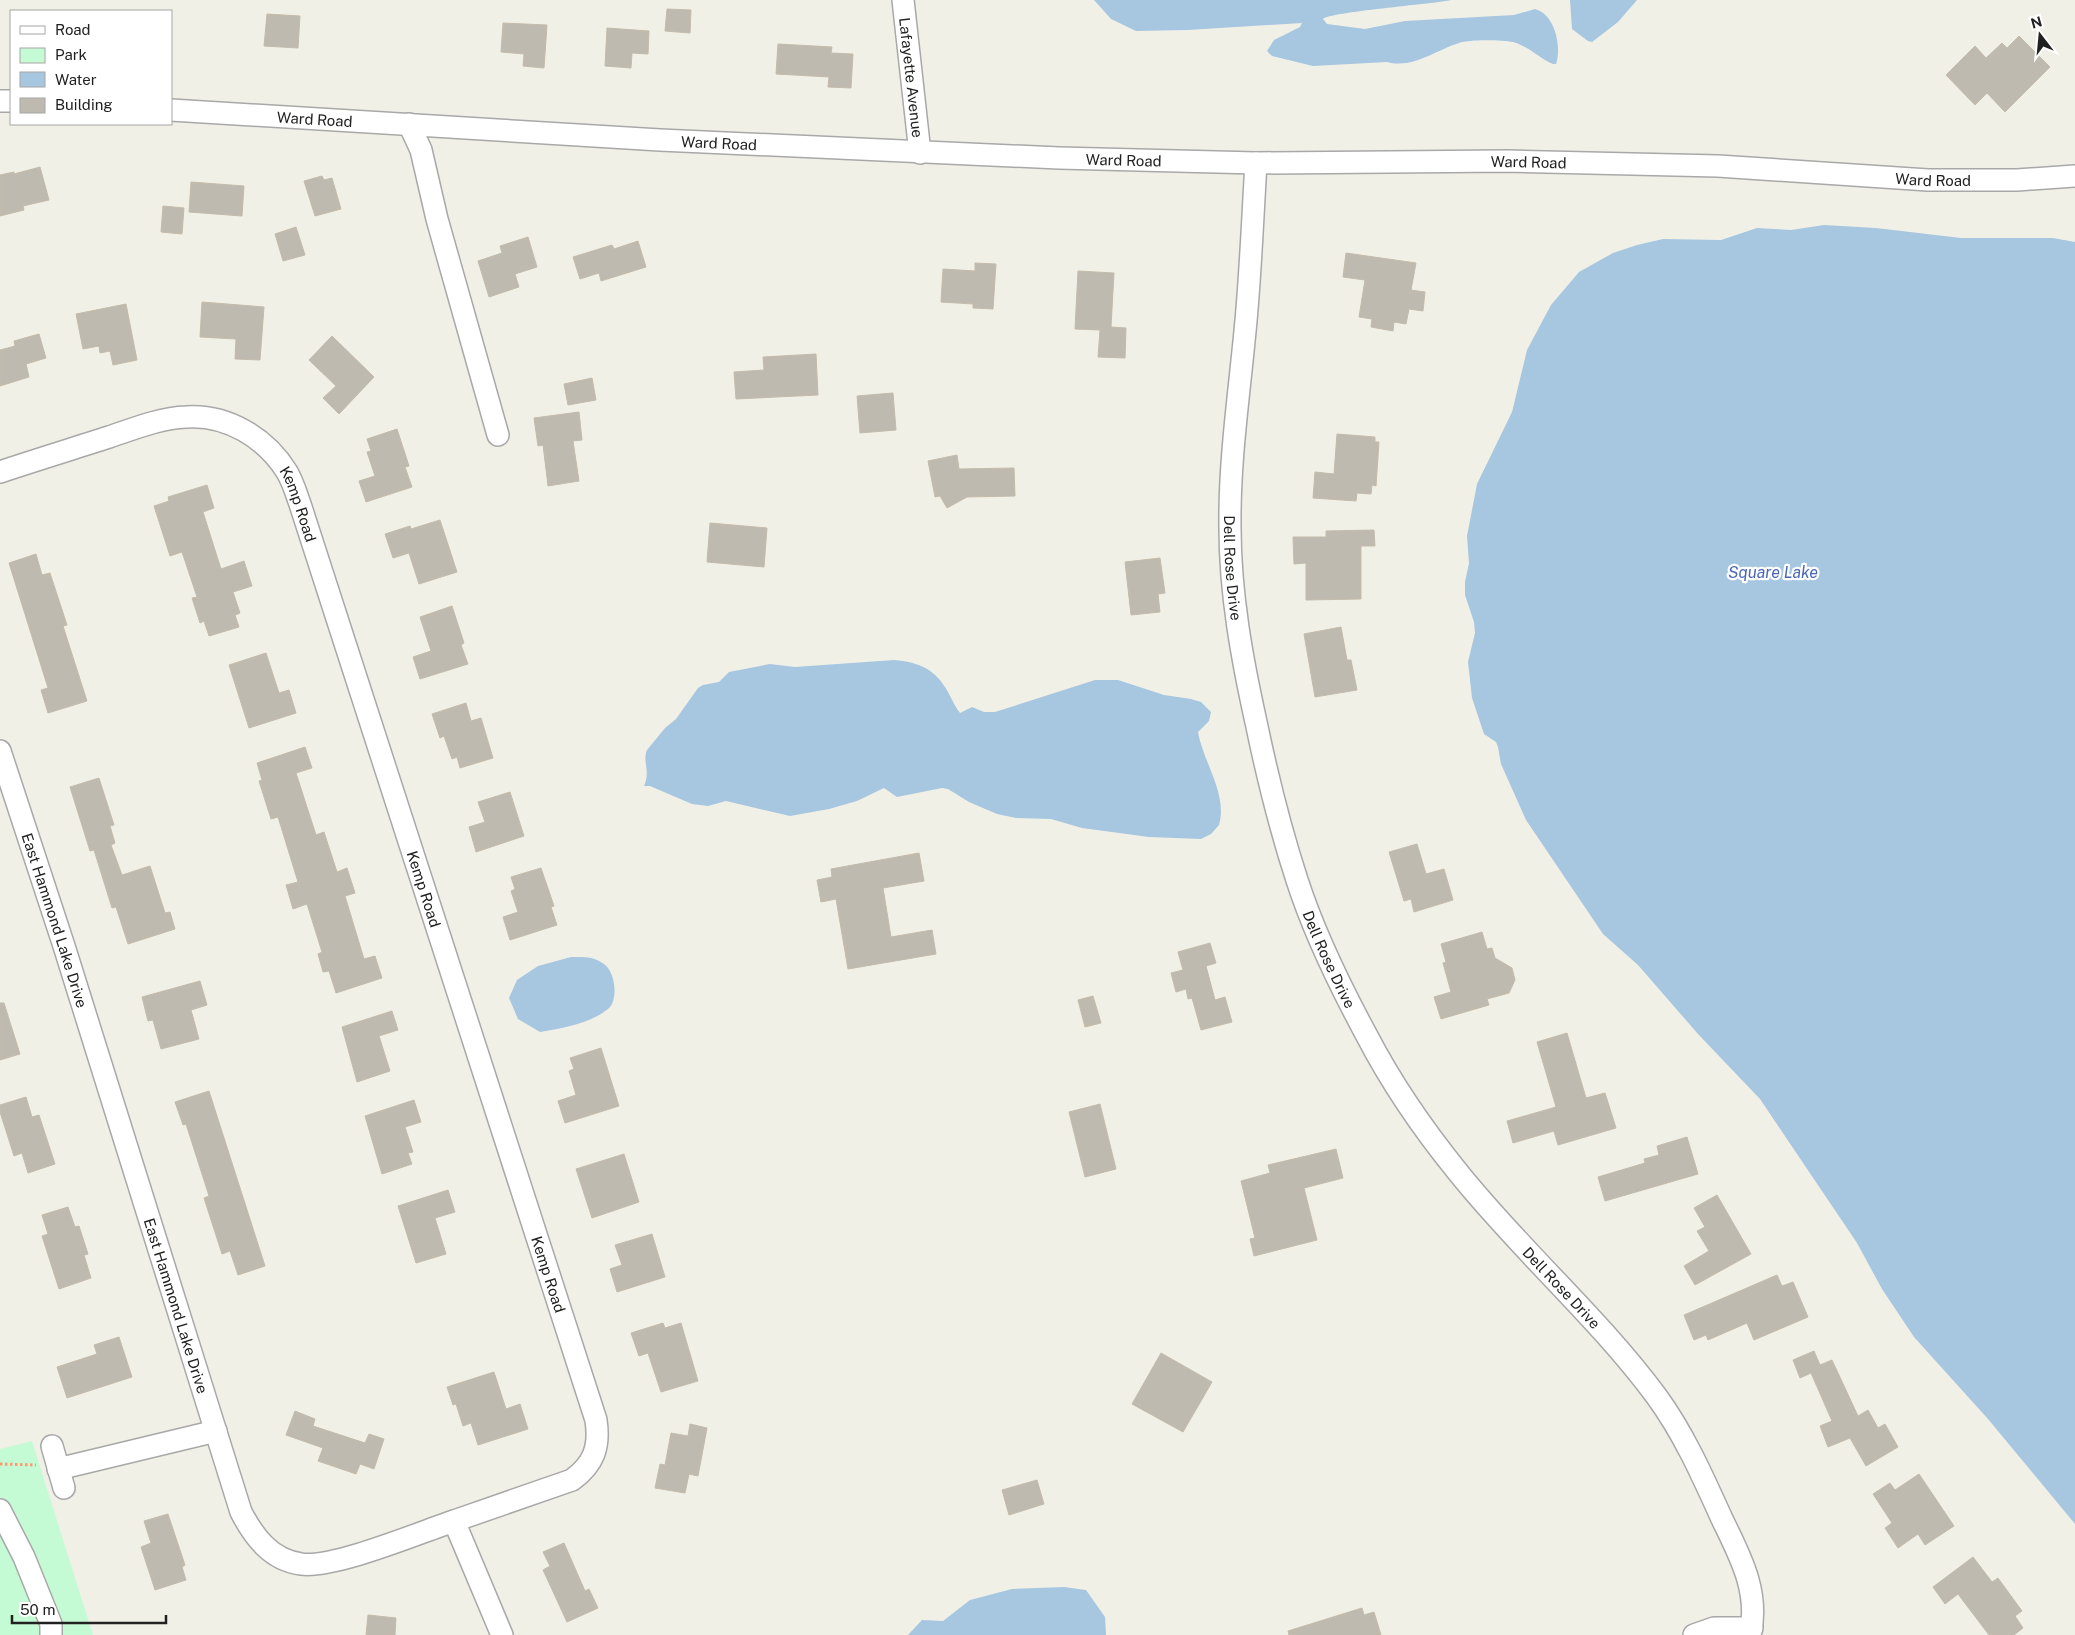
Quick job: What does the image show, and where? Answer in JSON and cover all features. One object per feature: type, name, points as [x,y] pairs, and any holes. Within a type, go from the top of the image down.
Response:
[{"type":"street","name":"Lafayette Avenue","points":[[902,0],[920,153]]},
{"type":"street","name":"Ward Road","points":[[172,110],[650,140],[920,153],[1256,163],[1574,162],[1718,166],[1928,180],[2017,180],[2075,176]]},
{"type":"street","points":[[409,124],[421,150],[440,229],[498,435]]},
{"type":"street","name":"Dell Rose Drive","points":[[1256,163],[1247,311],[1234,428],[1230,527],[1231,566],[1240,641],[1251,701],[1264,761],[1297,880],[1316,932],[1356,1016],[1382,1063],[1422,1126],[1459,1175],[1632,1365],[1659,1400],[1677,1429],[1743,1562],[1752,1595],[1751,1631]]},
{"type":"street","name":"Kemp Road","points":[[0,472],[154,423],[186,416],[208,418],[234,425],[257,438],[275,455],[288,474],[300,504],[596,1420],[597,1448],[592,1462],[584,1472],[572,1480],[454,1520]]},
{"type":"street","name":"East Hammond Lake Drive","points":[[0,751],[241,1512],[251,1532],[261,1544],[288,1561],[302,1565],[319,1564],[352,1555],[454,1520]]},
{"type":"street","points":[[52,1446],[61,1479],[216,1432]]},
{"type":"street","points":[[0,1510],[24,1557],[50,1624],[51,1635]]},
{"type":"street","points":[[454,1520],[502,1635]]},
{"type":"street","points":[[1694,1635],[1714,1628],[1751,1631]]},
{"type":"path","points":[[0,1464],[30,1464],[61,1479]]},
{"type":"green space","points":[[32,1441],[93,1635],[0,1635],[0,1449]]},
{"type":"water","points":[[1094,0],[1451,0],[1329,16],[1323,19],[1327,24],[1365,29],[1405,21],[1514,15],[1535,9],[1548,17],[1552,24],[1557,40],[1558,57],[1556,64],[1553,64],[1524,46],[1513,42],[1478,40],[1459,43],[1424,58],[1406,63],[1387,62],[1313,66],[1272,56],[1267,51],[1274,40],[1300,27],[1302,23],[1188,30],[1136,31],[1111,19]]},
{"type":"water","points":[[1570,0],[1637,0],[1618,22],[1592,42],[1572,29]]},
{"type":"water","name":"Square Lake","points":[[1824,225],[1876,228],[1961,238],[2053,238],[2075,242],[2075,1524],[1988,1419],[1914,1337],[1882,1289],[1857,1243],[1760,1099],[1698,1034],[1638,965],[1603,934],[1526,820],[1501,764],[1496,742],[1484,734],[1472,698],[1468,662],[1475,633],[1474,622],[1465,595],[1465,582],[1469,563],[1467,536],[1477,484],[1512,412],[1527,350],[1551,305],[1579,272],[1613,253],[1637,245],[1663,239],[1721,240],[1757,228],[1791,230]]},
{"type":"water","points":[[894,660],[919,665],[932,673],[943,684],[960,713],[972,707],[984,712],[995,712],[1095,680],[1118,680],[1164,695],[1201,702],[1211,712],[1209,721],[1198,732],[1218,790],[1221,813],[1219,825],[1211,834],[1201,839],[1149,837],[1082,828],[1051,819],[1016,818],[997,814],[969,802],[948,789],[942,788],[897,797],[884,788],[857,801],[829,809],[790,816],[726,801],[708,806],[692,804],[650,786],[644,786],[647,775],[645,758],[647,750],[665,728],[676,719],[698,688],[703,685],[719,682],[729,672],[770,664],[795,667]]},
{"type":"water","points":[[571,957],[592,958],[600,961],[608,968],[613,979],[614,999],[608,1009],[584,1022],[540,1032],[518,1019],[509,998],[517,980],[538,966]]},
{"type":"water","points":[[1064,1587],[1086,1590],[1105,1617],[1106,1635],[908,1635],[922,1620],[943,1621],[970,1600],[1012,1589]]},
{"type":"building","points":[[667,9],[691,10],[690,33],[665,31]]},
{"type":"building","points":[[267,14],[300,16],[298,48],[264,46]]},
{"type":"building","points":[[503,23],[547,25],[544,68],[523,66],[524,54],[501,52]]},
{"type":"building","points":[[607,28],[649,31],[648,54],[632,53],[631,68],[605,66]]},
{"type":"building","points":[[2019,36],[2050,67],[2005,112],[1987,93],[1975,105],[1946,75],[1975,46],[1986,58],[2002,43],[2007,48]]},
{"type":"building","points":[[778,44],[832,47],[831,53],[853,54],[851,88],[828,87],[829,77],[776,74]]},
{"type":"building","points":[[40,167],[49,200],[23,206],[24,210],[0,216],[0,175],[14,172],[14,174]]},
{"type":"building","points":[[322,176],[324,180],[332,178],[341,209],[315,216],[304,181]]},
{"type":"building","points":[[191,182],[244,186],[242,216],[189,212]]},
{"type":"building","points":[[163,206],[184,208],[182,234],[161,232]]},
{"type":"building","points":[[296,227],[305,255],[283,261],[275,234]]},
{"type":"building","points":[[528,237],[537,267],[515,274],[519,287],[489,297],[478,261],[502,253],[500,246]]},
{"type":"building","points":[[638,241],[646,267],[601,281],[599,273],[580,279],[573,257],[612,245],[614,249]]},
{"type":"building","points":[[1346,253],[1416,263],[1411,290],[1425,292],[1423,311],[1409,309],[1406,324],[1394,322],[1393,331],[1371,327],[1372,319],[1359,317],[1365,280],[1343,277]]},
{"type":"building","points":[[975,263],[996,264],[993,309],[973,308],[973,304],[941,302],[943,269],[975,271]]},
{"type":"building","points":[[1078,271],[1114,273],[1111,327],[1126,328],[1125,358],[1098,357],[1100,330],[1075,329]]},
{"type":"building","points":[[202,302],[264,307],[260,360],[235,359],[236,339],[200,337]]},
{"type":"building","points":[[126,304],[137,360],[113,365],[110,351],[100,353],[99,346],[83,349],[76,314]]},
{"type":"building","points":[[39,334],[46,358],[26,364],[29,377],[0,386],[0,350],[15,346],[14,341]]},
{"type":"building","points":[[332,336],[374,377],[339,414],[323,398],[336,386],[309,360]]},
{"type":"building","points":[[816,354],[818,395],[736,399],[734,372],[764,370],[763,357]]},
{"type":"building","points":[[592,378],[596,400],[568,405],[564,384]]},
{"type":"building","points":[[893,393],[896,430],[860,433],[857,396]]},
{"type":"building","points":[[579,412],[582,440],[573,441],[579,481],[548,486],[543,445],[538,446],[534,418]]},
{"type":"building","points":[[397,429],[409,466],[405,467],[412,487],[366,502],[359,481],[375,476],[367,452],[371,451],[367,439]]},
{"type":"building","points":[[1337,434],[1375,437],[1375,442],[1379,442],[1376,486],[1372,485],[1371,494],[1357,493],[1356,501],[1313,498],[1315,472],[1334,474]]},
{"type":"building","points":[[957,455],[959,469],[1014,468],[1015,496],[967,497],[947,508],[940,496],[935,497],[928,461]]},
{"type":"building","points":[[207,485],[214,508],[203,512],[221,569],[244,561],[252,586],[233,592],[240,613],[235,615],[239,627],[209,636],[204,621],[200,623],[192,598],[197,597],[182,552],[170,556],[154,506],[169,501],[168,497]]},
{"type":"building","points":[[440,520],[457,572],[419,584],[409,553],[393,558],[385,534],[410,526],[411,529]]},
{"type":"building","points":[[710,523],[767,528],[764,567],[707,562]]},
{"type":"building","points":[[1374,530],[1375,546],[1361,546],[1361,599],[1306,600],[1306,563],[1294,564],[1293,537],[1326,537],[1326,531]]},
{"type":"building","points":[[36,554],[42,575],[50,573],[67,625],[63,626],[87,701],[48,713],[41,690],[48,688],[9,563]]},
{"type":"building","points":[[1160,558],[1165,593],[1158,594],[1160,612],[1131,615],[1125,562]]},
{"type":"building","points":[[452,606],[464,643],[461,645],[468,664],[420,679],[413,657],[431,651],[420,617]]},
{"type":"building","points":[[1341,627],[1347,660],[1351,660],[1357,690],[1315,697],[1304,634]]},
{"type":"building","points":[[266,653],[279,693],[289,690],[296,713],[249,728],[229,665]]},
{"type":"building","points":[[466,703],[471,721],[481,718],[493,758],[460,768],[457,757],[452,759],[444,736],[440,738],[432,714]]},
{"type":"building","points":[[305,747],[312,768],[296,773],[316,835],[324,832],[337,872],[347,868],[355,893],[345,896],[364,959],[375,956],[382,978],[336,993],[329,971],[323,972],[318,954],[322,952],[307,904],[293,909],[286,885],[298,882],[278,817],[271,819],[259,781],[262,780],[257,763]]},
{"type":"building","points":[[99,778],[114,825],[110,826],[115,843],[111,845],[122,875],[150,866],[165,913],[170,912],[175,929],[128,944],[116,907],[112,908],[94,850],[90,851],[70,787]]},
{"type":"building","points":[[510,792],[524,836],[476,852],[469,827],[485,822],[478,802]]},
{"type":"building","points":[[1417,844],[1426,874],[1444,869],[1453,900],[1414,912],[1411,899],[1404,901],[1389,852]]},
{"type":"building","points":[[919,853],[924,881],[883,888],[891,937],[932,930],[936,954],[848,969],[836,899],[821,902],[817,880],[832,877],[831,869]]},
{"type":"building","points":[[541,868],[554,906],[551,907],[557,925],[510,940],[503,917],[518,912],[511,891],[515,889],[511,877]]},
{"type":"building","points":[[1482,932],[1487,949],[1492,948],[1495,958],[1512,968],[1515,980],[1509,993],[1487,999],[1489,1005],[1441,1019],[1434,997],[1451,992],[1443,963],[1446,962],[1441,944]]},
{"type":"building","points":[[1210,943],[1216,963],[1206,966],[1215,1000],[1225,997],[1232,1022],[1201,1030],[1192,998],[1188,999],[1186,989],[1176,992],[1171,973],[1183,970],[1178,952]]},
{"type":"building","points":[[200,981],[207,1005],[191,1010],[199,1039],[161,1049],[153,1020],[148,1021],[142,997]]},
{"type":"building","points":[[1093,996],[1101,1023],[1085,1027],[1078,1000]]},
{"type":"building","points":[[0,1003],[4,1003],[20,1054],[0,1060]]},
{"type":"building","points":[[392,1011],[398,1030],[379,1036],[390,1071],[357,1082],[342,1027]]},
{"type":"building","points":[[1567,1033],[1586,1098],[1605,1093],[1616,1128],[1558,1145],[1554,1131],[1513,1143],[1507,1121],[1556,1107],[1537,1042]]},
{"type":"building","points":[[601,1048],[619,1106],[565,1123],[558,1101],[576,1095],[569,1071],[574,1069],[570,1058]]},
{"type":"building","points":[[209,1091],[265,1266],[238,1275],[230,1251],[222,1254],[204,1198],[209,1196],[186,1124],[183,1125],[175,1102]]},
{"type":"building","points":[[26,1097],[32,1117],[39,1115],[55,1164],[28,1173],[22,1153],[14,1156],[0,1112],[0,1105]]},
{"type":"building","points":[[414,1100],[421,1122],[405,1127],[413,1152],[408,1153],[412,1164],[382,1174],[365,1116]]},
{"type":"building","points":[[1100,1104],[1116,1169],[1085,1177],[1069,1112]]},
{"type":"building","points":[[1687,1137],[1698,1174],[1605,1201],[1598,1177],[1645,1163],[1644,1159],[1659,1155],[1657,1146]]},
{"type":"building","points":[[1336,1149],[1343,1178],[1304,1188],[1317,1240],[1254,1256],[1250,1239],[1255,1238],[1241,1181],[1270,1173],[1268,1165]]},
{"type":"building","points":[[624,1154],[639,1202],[592,1218],[576,1169]]},
{"type":"building","points":[[448,1190],[455,1212],[435,1218],[446,1254],[416,1263],[398,1206]]},
{"type":"building","points":[[1717,1195],[1751,1254],[1695,1285],[1684,1266],[1709,1251],[1697,1231],[1705,1227],[1694,1208]]},
{"type":"building","points":[[68,1207],[75,1227],[79,1226],[88,1254],[84,1255],[91,1278],[59,1289],[42,1236],[48,1234],[42,1215]]},
{"type":"building","points":[[652,1234],[665,1277],[617,1292],[610,1269],[622,1265],[615,1245]]},
{"type":"building","points":[[1777,1275],[1782,1286],[1793,1282],[1808,1317],[1754,1340],[1747,1323],[1708,1340],[1706,1335],[1694,1340],[1684,1315]]},
{"type":"building","points":[[663,1323],[665,1328],[681,1323],[698,1381],[661,1392],[648,1353],[639,1356],[631,1333]]},
{"type":"building","points":[[119,1337],[132,1377],[67,1398],[57,1367],[97,1354],[94,1345]]},
{"type":"building","points":[[1814,1351],[1820,1365],[1832,1360],[1858,1416],[1868,1410],[1878,1428],[1885,1424],[1898,1447],[1866,1466],[1850,1438],[1828,1447],[1820,1426],[1832,1421],[1811,1373],[1800,1378],[1793,1360]]},
{"type":"building","points":[[1161,1353],[1212,1382],[1183,1432],[1132,1404]]},
{"type":"building","points":[[494,1372],[506,1409],[520,1404],[528,1429],[478,1445],[471,1423],[463,1426],[456,1404],[453,1405],[447,1387]]},
{"type":"building","points":[[295,1411],[315,1419],[313,1426],[365,1443],[369,1434],[384,1439],[374,1469],[360,1464],[356,1474],[318,1461],[323,1448],[286,1435]]},
{"type":"building","points":[[690,1424],[707,1428],[698,1476],[689,1474],[685,1493],[655,1488],[660,1464],[665,1465],[671,1433],[688,1436]]},
{"type":"building","points":[[1919,1474],[1954,1526],[1925,1545],[1918,1534],[1898,1548],[1885,1528],[1892,1523],[1873,1494],[1890,1483],[1895,1490]]},
{"type":"building","points":[[1037,1480],[1044,1504],[1009,1515],[1002,1490]]},
{"type":"building","points":[[168,1514],[185,1565],[182,1567],[186,1580],[155,1590],[141,1547],[151,1543],[144,1521]]},
{"type":"building","points":[[564,1543],[585,1591],[589,1589],[598,1608],[567,1622],[543,1570],[550,1566],[543,1552]]},
{"type":"building","points":[[1973,1557],[1992,1582],[1998,1578],[2022,1611],[2015,1616],[2023,1628],[2014,1635],[1989,1635],[1958,1594],[1945,1604],[1933,1587]]},
{"type":"building","points":[[1362,1608],[1364,1615],[1374,1612],[1381,1635],[1289,1635],[1288,1631]]},
{"type":"building","points":[[368,1615],[396,1618],[395,1635],[366,1635]]}]
